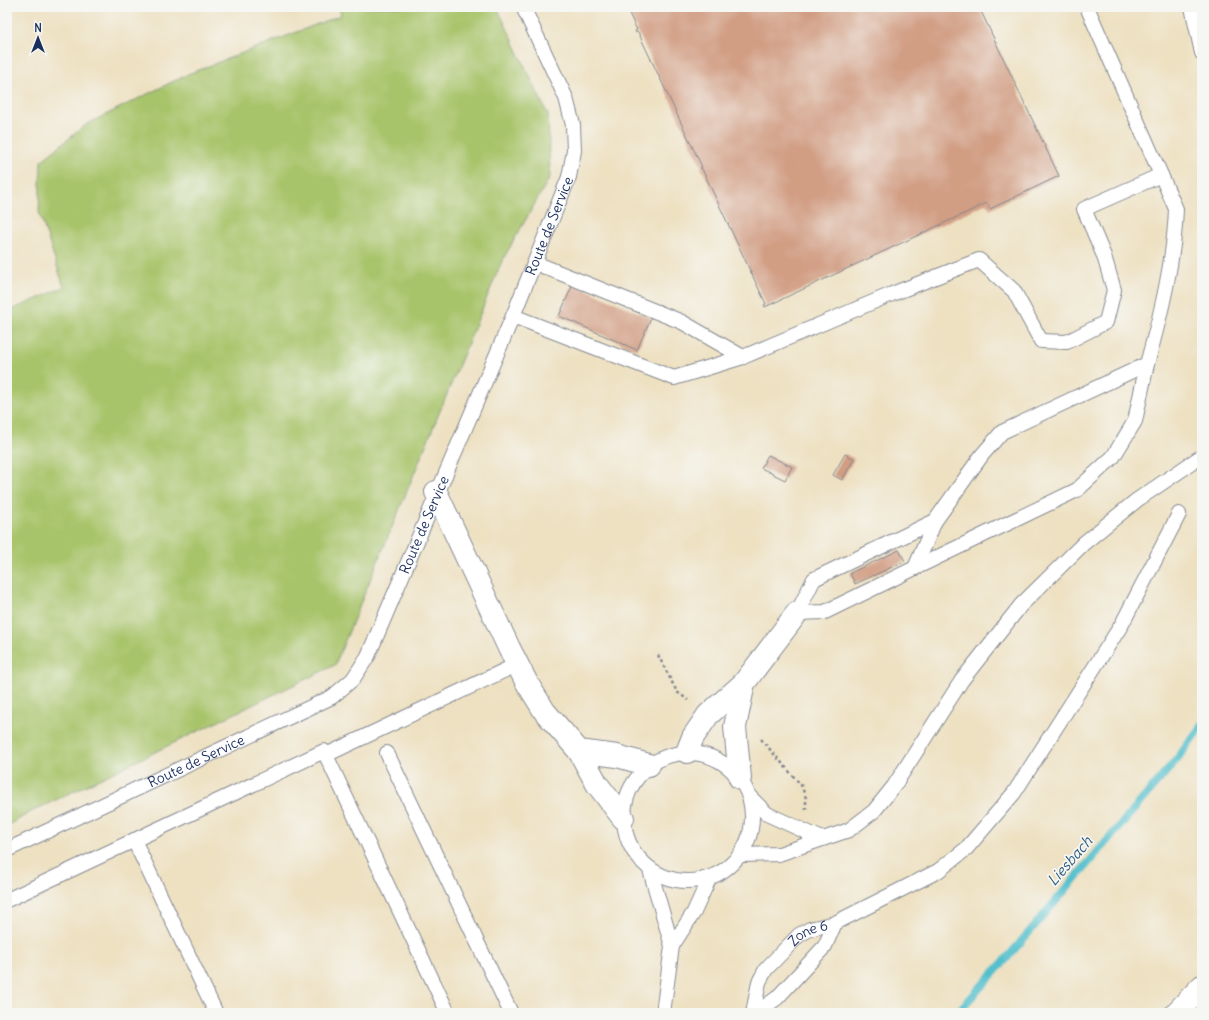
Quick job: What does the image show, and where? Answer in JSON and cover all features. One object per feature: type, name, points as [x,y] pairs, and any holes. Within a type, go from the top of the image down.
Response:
[{"type":"street","points":[[436,492],[518,664],[545,712],[579,751],[598,784],[623,818]]},
{"type":"street","points":[[687,752],[693,737],[708,715],[744,683],[797,613]]},
{"type":"street","points":[[744,683],[735,727],[745,787]]},
{"type":"street","points":[[579,751],[617,756],[649,765]]},
{"type":"street","points":[[1176,1013],[1202,986]]},
{"type":"lane","name":"Route de Service","points":[[7,850],[332,697],[353,679],[368,656],[436,492],[513,316],[569,177],[574,144],[573,125],[566,98],[523,7]]},
{"type":"lane","points":[[935,521],[814,579],[797,613],[825,612],[1077,490],[1113,457],[1135,421],[1159,320],[1175,230],[1176,210],[1087,7]]},
{"type":"lane","points":[[1192,7],[1202,53]]},
{"type":"lane","points":[[513,316],[631,363],[674,378],[743,357],[892,294],[979,260],[1014,292],[1041,341],[1067,342],[1106,322],[1114,290],[1104,256],[1084,209],[1161,176]]},
{"type":"lane","points":[[535,263],[682,322],[743,357]]},
{"type":"lane","points":[[915,568],[935,521],[982,455],[1002,432],[1148,364]]},
{"type":"lane","points":[[741,855],[780,854],[820,838],[849,830],[874,811],[894,786],[962,680],[1021,606],[1090,538],[1137,500],[1202,456]]},
{"type":"lane","points":[[835,923],[938,871],[966,849],[1014,793],[1122,624],[1179,514]]},
{"type":"lane","points":[[326,755],[518,664]]},
{"type":"lane","points":[[7,900],[324,751],[448,1013]]},
{"type":"lane","points":[[745,787],[753,816],[750,836],[741,855],[727,869],[709,879],[688,882],[669,879],[650,870],[636,856],[626,838],[623,818],[626,798],[635,780],[649,765],[667,756],[687,752],[707,755],[725,764],[745,787],[767,814],[820,838]]},
{"type":"lane","points":[[387,753],[511,1013]]},
{"type":"lane","points":[[134,840],[216,1013]]},
{"type":"lane","points":[[650,870],[672,946],[663,1013]]},
{"type":"lane","points":[[672,946],[694,912],[709,879]]},
{"type":"lane","name":"Zone 6","points":[[754,1013],[759,982],[766,969],[799,935],[810,929],[835,923]]},
{"type":"lane","name":"Zone 6","points":[[754,1013],[778,998],[825,946],[835,923]]},
{"type":"path","points":[[658,655],[677,692],[708,715]]},
{"type":"path","points":[[735,727],[757,734],[800,785],[806,798],[806,815]]},
{"type":"green space","points":[[339,7],[497,7],[548,115],[550,177],[502,261],[335,665],[31,812],[7,826],[7,312],[64,287],[39,212],[41,161],[87,124],[188,74],[341,15]]},
{"type":"building","points":[[626,7],[979,7],[1059,176],[990,209],[987,203],[765,307],[764,305],[766,304],[702,169],[700,168],[702,167],[638,32],[636,33],[635,31],[637,30]]},
{"type":"building","points":[[573,284],[651,318],[637,350],[559,316]]},
{"type":"building","points":[[845,454],[854,459],[842,480],[833,475]]},
{"type":"building","points":[[768,455],[792,467],[785,480],[761,468]]},
{"type":"building","points":[[899,550],[905,561],[855,584],[850,573]]},
{"type":"waterway","name":"Liesbach","points":[[957,1013],[1008,957],[1177,759],[1202,725]]}]
